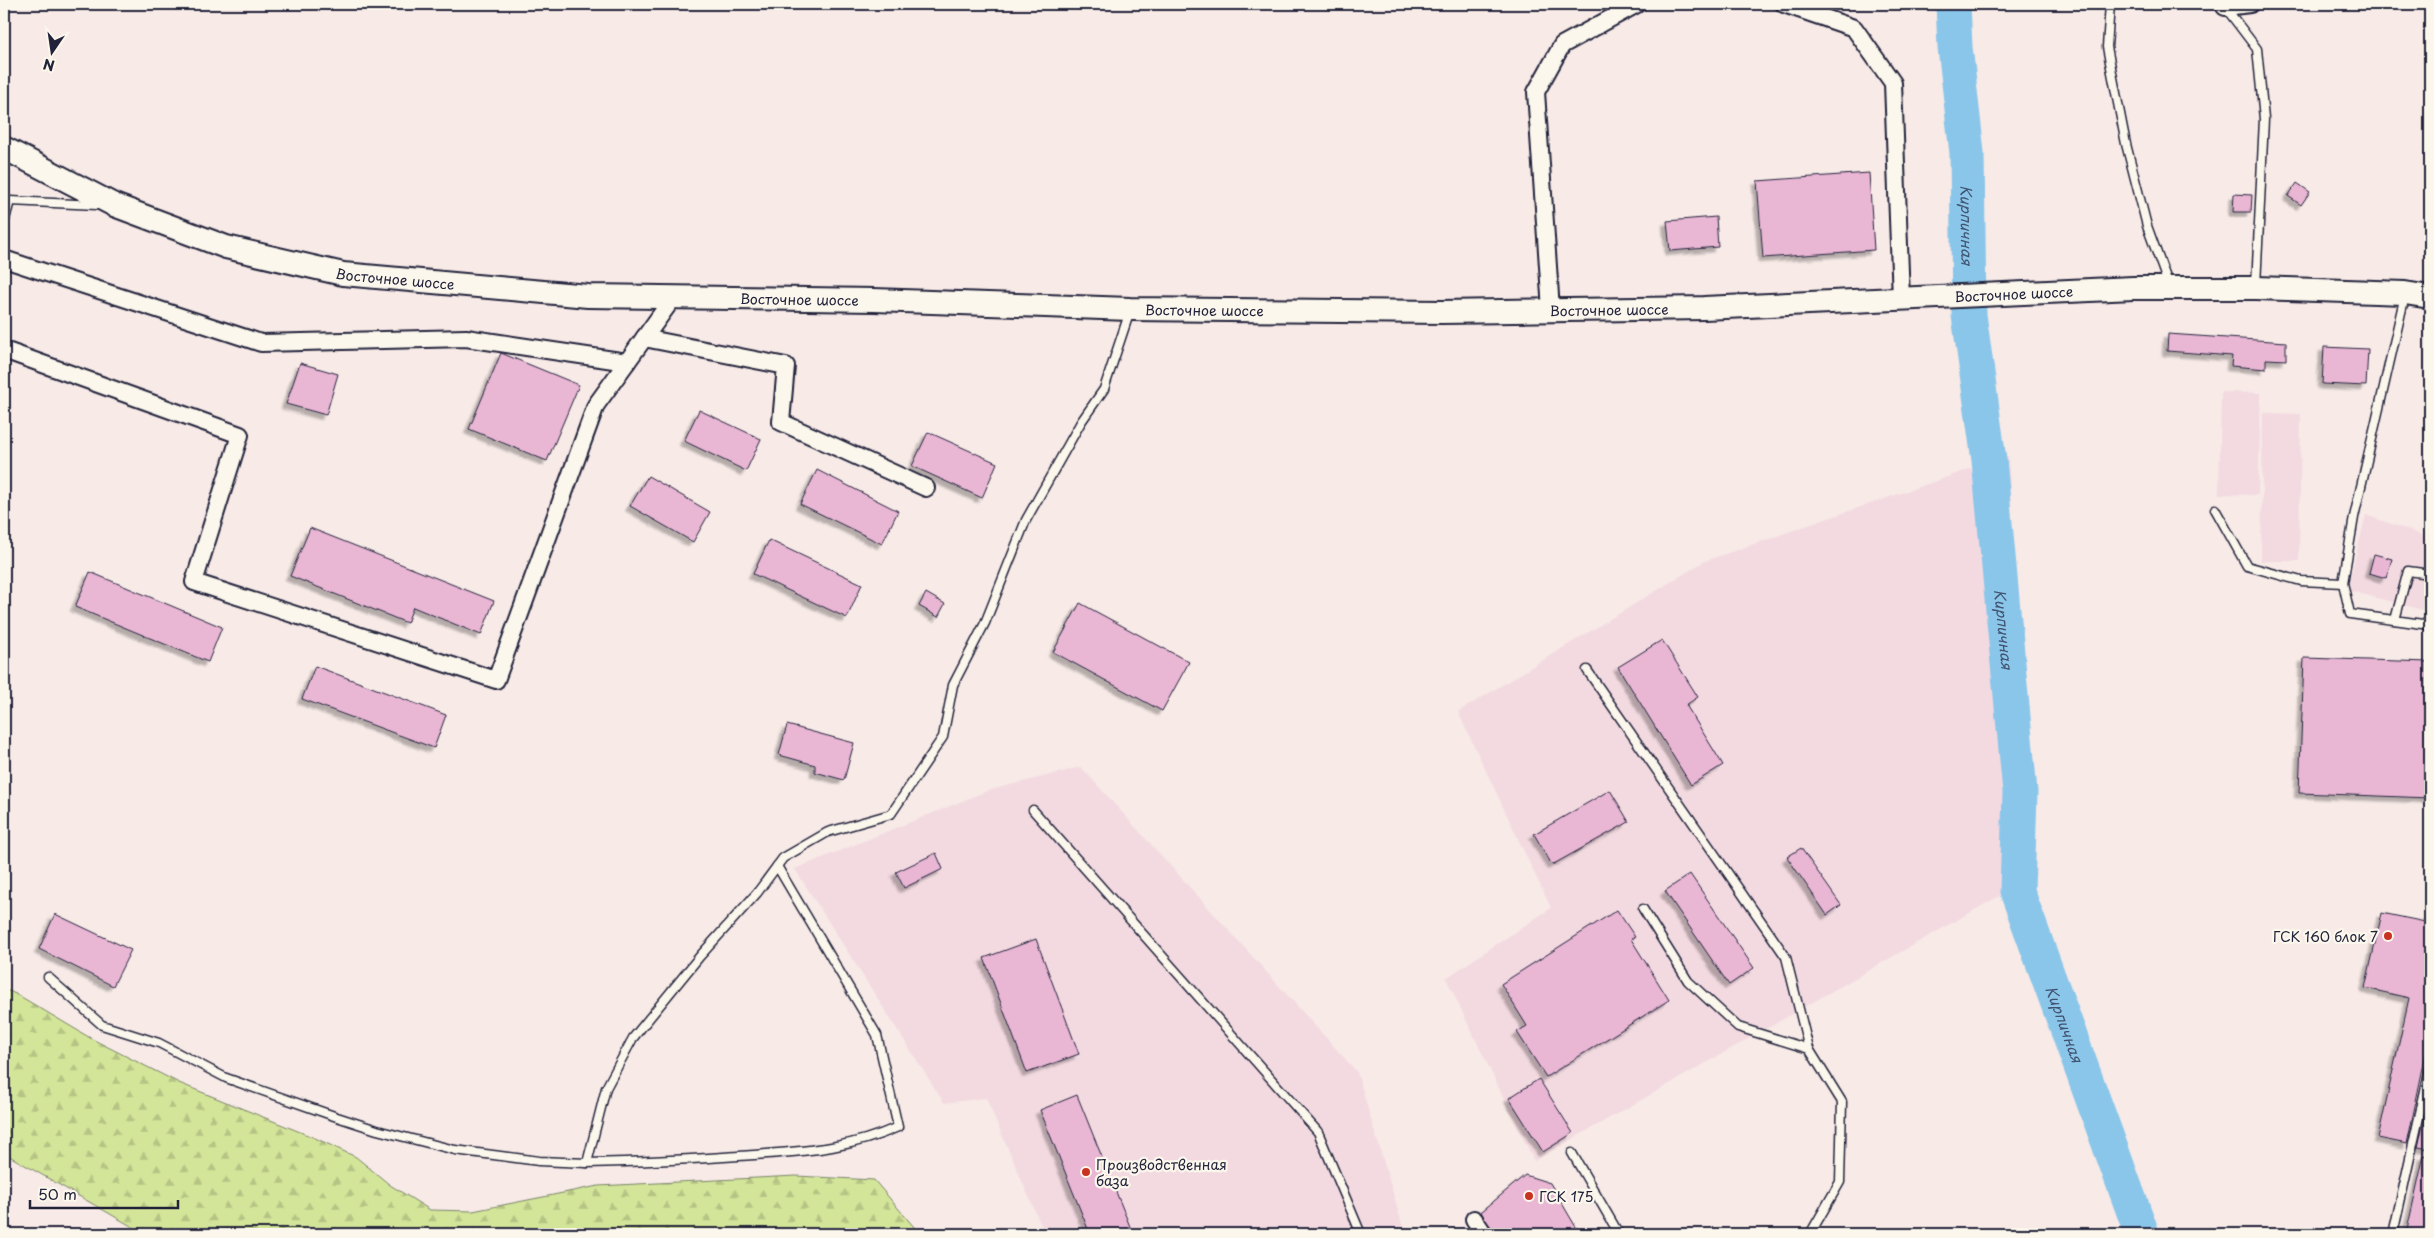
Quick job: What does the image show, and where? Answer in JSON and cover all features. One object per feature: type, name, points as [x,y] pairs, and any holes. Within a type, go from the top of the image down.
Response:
[{"type":"street","points":[[1551,310],[1536,92],[1562,45],[1637,4]]},
{"type":"street","points":[[1784,4],[1854,28],[1893,83],[1901,299]]},
{"type":"street","points":[[2225,6],[2250,4]]},
{"type":"street","name":"Восточное шоссе","points":[[4,148],[114,205],[226,248],[343,274],[588,296],[874,300],[1130,309],[1442,312],[1704,308],[2170,288],[2256,288],[2405,293],[2430,297]]},
{"type":"street","points":[[4,258],[261,343],[466,338],[627,362]]},
{"type":"street","points":[[4,350],[240,435],[194,582],[496,680],[596,405],[674,298]]},
{"type":"street","points":[[644,338],[786,366],[780,422],[926,488]]},
{"type":"street","points":[[1474,1219],[1484,1234]]},
{"type":"lane","points":[[2110,4],[2107,46],[2126,144],[2147,226],[2170,288]]},
{"type":"lane","points":[[2225,6],[2257,49],[2264,119],[2256,288]]},
{"type":"lane","points":[[4,223],[10,201],[114,205]]},
{"type":"lane","points":[[2405,293],[2354,516],[2343,583],[2350,614],[2430,625]]},
{"type":"lane","points":[[587,1163],[606,1088],[633,1038],[700,956],[758,893],[783,858],[828,832],[891,814],[943,737],[953,685],[985,623],[1026,520],[1081,422],[1104,389],[1130,309]]},
{"type":"lane","points":[[2215,509],[2247,566],[2301,581],[2343,583]]},
{"type":"lane","points":[[2395,620],[2408,571],[2430,574]]},
{"type":"lane","points":[[1587,670],[1786,957],[1809,1049],[1842,1102],[1840,1182],[1810,1234]]},
{"type":"lane","points":[[1033,810],[1318,1132],[1361,1234]]},
{"type":"lane","points":[[48,977],[102,1025],[159,1043],[226,1078],[377,1130],[455,1150],[540,1161],[587,1163],[694,1160],[826,1150],[882,1134],[898,1127],[877,1035],[777,866]]},
{"type":"lane","points":[[1643,909],[1688,981],[1738,1027],[1809,1049]]},
{"type":"lane","points":[[2393,1234],[2430,1068]]},
{"type":"lane","points":[[1572,1153],[1619,1234]]},
{"type":"shaded area","points":[[2221,392],[2261,393],[2258,495],[2219,494]]},
{"type":"shaded area","points":[[2263,413],[2301,414],[2299,561],[2261,561]]},
{"type":"shaded area","points":[[2008,456],[2036,875],[1534,1161],[1446,978],[1551,908],[1458,712],[1705,561]]},
{"type":"shaded area","points":[[2366,515],[2430,538],[2430,612],[2347,590]]},
{"type":"shaded area","points":[[1081,767],[1357,1072],[1405,1234],[1045,1234],[986,1098],[944,1103],[795,869],[987,791]]},
{"type":"green space","points":[[4,989],[18,995],[92,1039],[179,1083],[315,1138],[356,1157],[390,1185],[430,1210],[473,1211],[598,1186],[796,1176],[874,1180],[920,1234],[145,1234],[4,1153]]},
{"type":"building","points":[[1869,173],[1874,250],[1763,258],[1757,181]]},
{"type":"building","points":[[2297,183],[2310,192],[2301,205],[2288,196]]},
{"type":"building","points":[[2234,194],[2252,195],[2251,212],[2233,212]]},
{"type":"building","points":[[1716,217],[1718,247],[1670,251],[1667,221]]},
{"type":"building","points":[[2168,334],[2286,342],[2286,360],[2266,359],[2266,369],[2231,366],[2232,356],[2167,351]]},
{"type":"building","points":[[2324,347],[2368,349],[2366,386],[2322,384]]},
{"type":"building","points":[[501,353],[579,385],[547,461],[469,429]]},
{"type":"building","points":[[300,363],[338,374],[326,415],[286,404]]},
{"type":"building","points":[[699,410],[761,439],[746,471],[684,441]]},
{"type":"building","points":[[928,432],[997,463],[982,498],[912,466]]},
{"type":"building","points":[[817,470],[898,511],[882,544],[800,504]]},
{"type":"building","points":[[648,476],[710,512],[693,542],[630,506]]},
{"type":"building","points":[[310,528],[494,601],[481,635],[413,607],[407,623],[290,576]]},
{"type":"building","points":[[769,540],[862,584],[847,618],[753,574]]},
{"type":"building","points":[[2374,554],[2392,559],[2386,578],[2369,573]]},
{"type":"building","points":[[90,572],[222,627],[208,662],[75,607]]},
{"type":"building","points":[[926,593],[945,604],[938,617],[919,606]]},
{"type":"building","points":[[1080,603],[1189,662],[1162,711],[1053,652]]},
{"type":"building","points":[[1662,640],[1698,697],[1686,705],[1723,765],[1691,785],[1618,667]]},
{"type":"building","points":[[2304,658],[2430,662],[2430,798],[2299,793]]},
{"type":"building","points":[[315,666],[446,715],[434,748],[302,699]]},
{"type":"building","points":[[787,725],[854,743],[844,780],[815,772],[815,765],[779,755]]},
{"type":"building","points":[[1610,790],[1629,822],[1552,865],[1534,834]]},
{"type":"building","points":[[1801,848],[1841,905],[1827,915],[1787,857]]},
{"type":"building","points":[[936,853],[943,869],[904,888],[896,872]]},
{"type":"building","points":[[1690,874],[1754,968],[1729,985],[1665,891]]},
{"type":"building","points":[[1617,910],[1635,937],[1631,939],[1669,1000],[1546,1077],[1517,1032],[1527,1026],[1501,984]]},
{"type":"building","points":[[2382,913],[2430,923],[2430,1034],[2407,1144],[2378,1138],[2409,998],[2365,988]]},
{"type":"building","points":[[55,914],[131,950],[113,986],[39,949]]},
{"type":"building","points":[[1036,939],[1079,1054],[1027,1073],[984,958]]},
{"type":"building","points":[[1539,1079],[1573,1133],[1543,1152],[1509,1098]]},
{"type":"building","points":[[2430,1093],[2430,1149],[2418,1147]]},
{"type":"building","name":"Производственная база","points":[[1077,1095],[1133,1234],[1090,1234],[1040,1110]]},
{"type":"building","points":[[2424,1155],[2430,1156],[2430,1234],[2407,1230]]},
{"type":"building","name":"ГСК 175","points":[[1525,1175],[1550,1183],[1580,1234],[1494,1234],[1481,1212]]},
{"type":"waterway","name":"Кирпичная","points":[[1953,4],[1955,47],[1967,153],[1969,315],[1989,460],[2020,792],[2017,891],[2142,1234]]},
{"type":"place","name":"ГСК 160 блок 7","points":[[2388,936]]},
{"type":"place","name":"Производственная база","points":[[1086,1172]]},
{"type":"place","name":"ГСК 175","points":[[1529,1196]]}]
